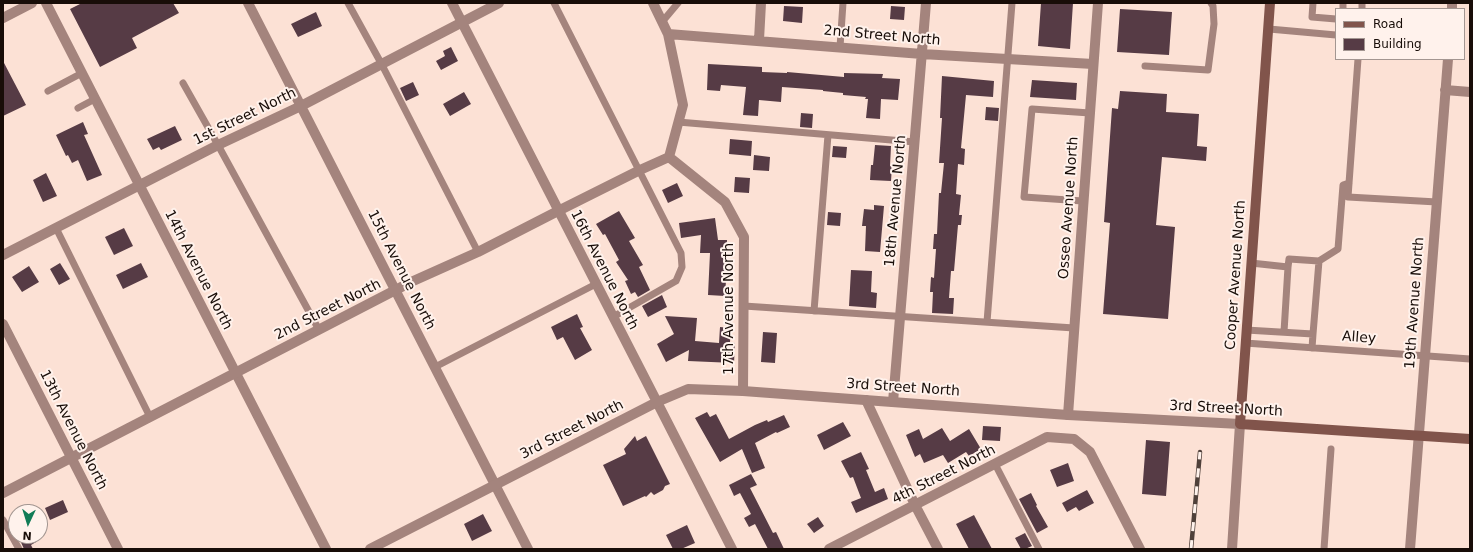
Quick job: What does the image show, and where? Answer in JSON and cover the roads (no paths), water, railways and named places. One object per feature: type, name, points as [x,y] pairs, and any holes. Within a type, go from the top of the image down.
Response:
[{"type":"main road","name":"Cooper Avenue North","points":[[1240,424],[1270,3]]},
{"type":"main road","name":"3rd Street North","points":[[1240,424],[1470,439]]},
{"type":"street","points":[[3,18],[32,3]]},
{"type":"street","name":"14th Avenue North","points":[[46,3],[326,549]]},
{"type":"street","name":"15th Avenue North","points":[[248,3],[528,549]]},
{"type":"street","name":"16th Avenue North","points":[[452,3],[732,549]]},
{"type":"street","name":"1st Street North","points":[[3,255],[218,145],[301,106],[381,63],[499,3]]},
{"type":"street","points":[[653,3],[668,34],[683,105],[669,157]]},
{"type":"street","points":[[759,40],[761,3]]},
{"type":"street","name":"18th Avenue North","points":[[893,402],[926,3]]},
{"type":"street","name":"Osseo Avenue North","points":[[1068,415],[1098,3]]},
{"type":"street","name":"2nd Street North","points":[[668,34],[922,54],[1093,64]]},
{"type":"street","name":"19th Avenue North","points":[[1410,549],[1448,60]]},
{"type":"street","points":[[1445,90],[1470,92]]},
{"type":"street","name":"2nd Street North","points":[[3,493],[396,290],[478,252],[640,170],[669,157]]},
{"type":"street","name":"17th Avenue North","points":[[669,157],[725,202],[744,237],[743,390]]},
{"type":"street","name":"13th Avenue North","points":[[3,324],[118,549]]},
{"type":"street","name":"3rd Street North","points":[[370,549],[657,402],[688,389],[743,390],[1068,415],[1240,424]]},
{"type":"street","points":[[866,400],[914,506],[938,549]]},
{"type":"street","name":"Cooper Avenue North","points":[[1232,549],[1240,424]]},
{"type":"street","name":"4th Street North","points":[[833,548],[1047,437],[1074,439],[1090,452],[1140,549]]},
{"type":"lane","points":[[348,3],[381,63],[478,252]]},
{"type":"lane","points":[[554,3],[681,252],[682,267],[676,280],[613,317]]},
{"type":"lane","points":[[662,22],[678,3]]},
{"type":"lane","points":[[840,47],[843,3]]},
{"type":"lane","points":[[987,322],[1012,3]]},
{"type":"lane","points":[[1145,66],[1208,70],[1214,24],[1213,6],[1211,3]]},
{"type":"lane","points":[[1313,3],[1312,17],[1335,19]]},
{"type":"lane","points":[[1268,29],[1335,35]]},
{"type":"lane","points":[[1358,60],[1348,197],[1437,202]]},
{"type":"lane","points":[[48,91],[82,73]]},
{"type":"lane","points":[[183,83],[319,330]]},
{"type":"lane","points":[[78,108],[95,99]]},
{"type":"lane","points":[[1083,201],[1024,197],[1032,109],[1090,113]]},
{"type":"lane","points":[[678,122],[915,142]]},
{"type":"lane","points":[[814,311],[828,135]]},
{"type":"lane","points":[[1284,332],[1289,259],[1319,261],[1338,248],[1343,185],[1349,183]]},
{"type":"lane","points":[[56,228],[150,417]]},
{"type":"lane","points":[[1312,348],[1319,261]]},
{"type":"lane","points":[[1251,264],[1288,267]]},
{"type":"lane","points":[[435,367],[596,284]]},
{"type":"lane","points":[[744,306],[1074,328]]},
{"type":"lane","points":[[1246,330],[1313,334]]},
{"type":"lane","name":"Alley","points":[[1246,343],[1470,360]]},
{"type":"lane","points":[[1324,549],[1331,449]]},
{"type":"lane","points":[[995,464],[1039,549]]},
{"type":"lane","points":[[3,520],[18,549]]},
{"type":"railway","points":[[1191,549],[1200,452]]}]
